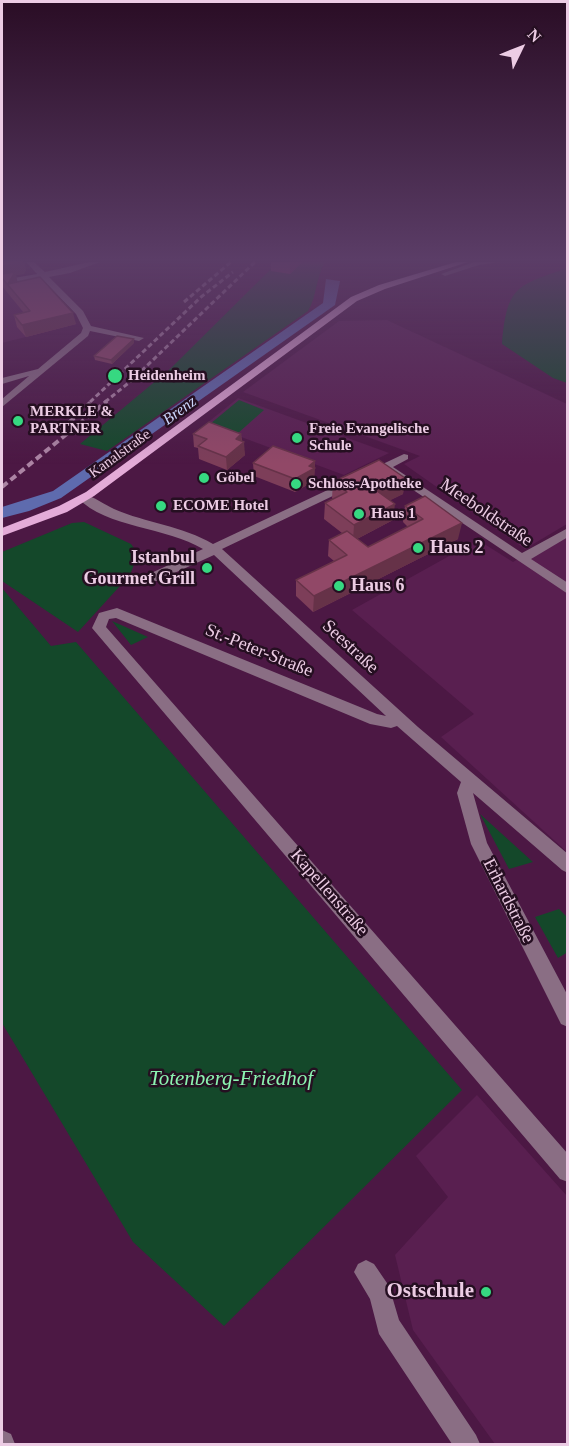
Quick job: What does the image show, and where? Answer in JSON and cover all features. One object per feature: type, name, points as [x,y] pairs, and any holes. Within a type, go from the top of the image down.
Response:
[{"type":"main road","name":"Kanalstraße","points":[[2,532],[84,498],[313,329]]},
{"type":"street","points":[[3,402],[85,334],[87,329]]},
{"type":"street","points":[[95,329],[139,338]]},
{"type":"street","points":[[4,380],[42,369]]},
{"type":"street","points":[[4,380],[25,384]]},
{"type":"street","points":[[152,578],[404,457]]},
{"type":"street","name":"Meeboldstraße","points":[[384,465],[567,590]]},
{"type":"street","name":"Seestraße","points":[[84,498],[117,517],[212,548],[400,719],[567,864]]},
{"type":"street","points":[[521,559],[567,532]]},
{"type":"street","name":"St.-Peter-Straße","points":[[104,616],[114,613],[121,614],[375,720],[391,722],[400,719]]},
{"type":"street","name":"Kapellenstraße","points":[[104,616],[99,628],[567,1171]]},
{"type":"street","name":"Erhardstraße","points":[[470,780],[465,793],[479,844],[567,1017]]},
{"type":"street","points":[[366,1272],[381,1294],[388,1325],[467,1444]]},
{"type":"shaded area","points":[[2,329],[55,329],[2,343]]},
{"type":"shaded area","points":[[328,329],[407,329],[567,404],[567,524],[525,549],[404,464],[420,456],[243,392]]},
{"type":"shaded area","name":"Freie Evangelische Schule","points":[[238,398],[389,453],[344,475],[206,424]]},
{"type":"shaded area","points":[[567,530],[567,852],[441,737],[474,714],[352,610],[478,540],[513,562]]},
{"type":"shaded area","name":"Ostschule","points":[[477,1095],[567,1196],[567,1444],[495,1444],[413,1330],[395,1255],[448,1197],[416,1156]]},
{"type":"green space","points":[[210,329],[281,329],[107,451],[80,444],[170,369]]},
{"type":"green space","points":[[504,329],[567,329],[567,383],[553,378],[502,344]]},
{"type":"green space","points":[[239,400],[264,410],[237,434],[210,424]]},
{"type":"green space","points":[[84,522],[131,544],[136,551],[136,559],[130,575],[78,632],[2,581],[2,552],[72,523]]},
{"type":"green space","name":"Totenberg-Friedhof","points":[[2,588],[51,646],[76,642],[462,1090],[224,1326],[133,1242],[2,1023]]},
{"type":"green space","points":[[112,621],[148,637],[131,645]]},
{"type":"green space","points":[[480,814],[533,862],[509,869]]},
{"type":"green space","points":[[559,909],[567,917],[568,952],[558,958],[535,917]]},
{"type":"water","name":"Brenz","points":[[285,329],[300,329],[61,498],[29,511],[2,518],[2,507],[53,491]]},
{"type":"building","points":[[117,336],[134,339],[111,360],[94,356]]},
{"type":"building","points":[[209,422],[241,434],[236,439],[244,442],[226,457],[198,446],[207,439],[193,434]]},
{"type":"building","points":[[273,446],[315,461],[309,466],[315,468],[295,479],[253,463]]},
{"type":"building","points":[[379,460],[405,478],[377,491],[395,504],[354,525],[325,503],[347,492],[333,482]]},
{"type":"building","points":[[425,496],[462,523],[314,596],[296,580],[347,555],[329,540],[347,531],[368,547],[423,519],[405,506]]},
{"type":"railway","points":[[90,402],[167,329]]},
{"type":"railway","points":[[105,402],[131,381],[185,329]]},
{"type":"railway","points":[[61,430],[92,401]]},
{"type":"railway","points":[[2,487],[107,401]]},
{"type":"place","name":"Heidenheim","points":[[115,376]]},
{"type":"place","name":"MERKLE & PARTNER","points":[[18,421]]},
{"type":"place","name":"Freie Evangelische Schule","points":[[297,438]]},
{"type":"place","name":"Göbel","points":[[204,478]]},
{"type":"place","name":"Schloss-Apotheke","points":[[296,484]]},
{"type":"place","name":"ECOME Hotel","points":[[161,506]]},
{"type":"place","name":"Haus 1","points":[[359,514]]},
{"type":"place","name":"Haus 2","points":[[418,548]]},
{"type":"place","name":"Istanbul Gourmet Grill","points":[[207,568]]},
{"type":"place","name":"Haus 6","points":[[339,586]]},
{"type":"place","name":"Ostschule","points":[[486,1292]]}]
